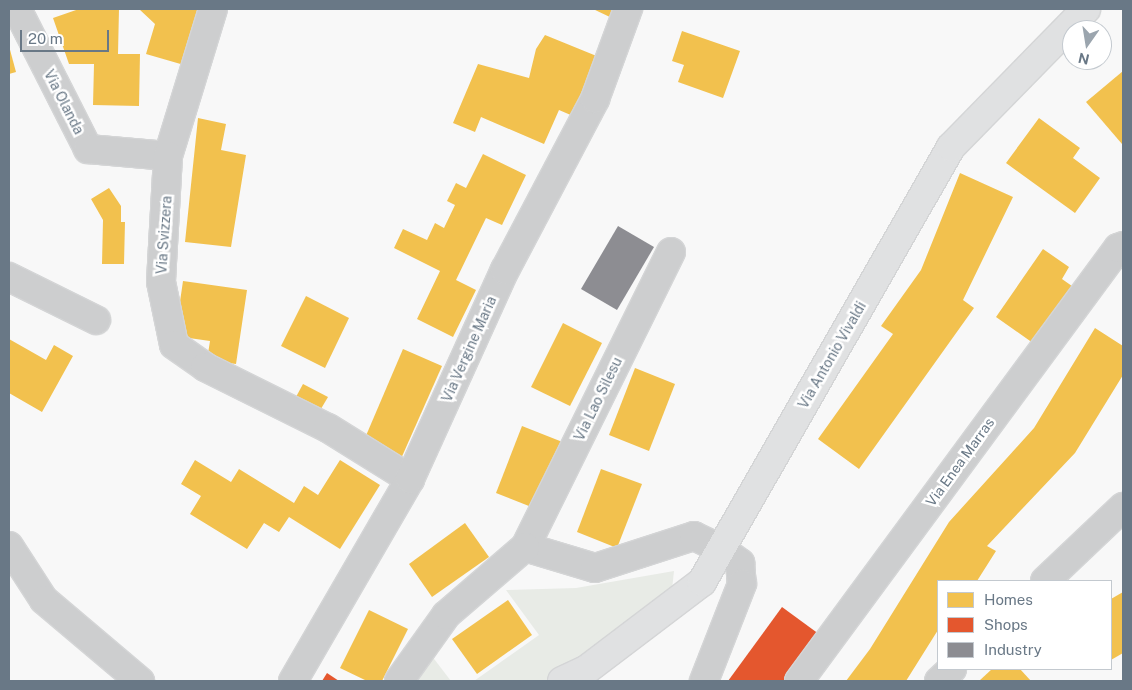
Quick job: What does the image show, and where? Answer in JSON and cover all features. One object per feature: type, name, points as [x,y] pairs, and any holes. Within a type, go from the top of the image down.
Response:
[{"type":"main road","name":"Via Antonio Vivaldi","points":[[562,681],[586,670],[702,582],[950,147],[1086,9]]},
{"type":"street","name":"Via Olanda","points":[[17,9],[88,149],[168,156]]},
{"type":"street","name":"Via Svizzera","points":[[213,9],[168,156],[161,282],[174,345],[205,367],[328,428],[410,479]]},
{"type":"street","name":"Via Vergine Maria","points":[[293,681],[410,479],[505,270],[595,100],[628,9]]},
{"type":"street","name":"Via Enea Marras","points":[[799,681],[1118,248],[1123,246]]},
{"type":"street","name":"Via Lao Silesu","points":[[399,681],[446,615],[525,547],[671,252]]},
{"type":"street","points":[[9,277],[96,320]]},
{"type":"street","points":[[1045,580],[1123,507]]},
{"type":"street","points":[[525,547],[595,568],[694,536],[721,549],[740,563],[742,584],[704,681]]},
{"type":"street","points":[[9,546],[44,600],[140,681]]},
{"type":"street","points":[[939,681],[951,670]]},
{"type":"shaded area","points":[[674,571],[671,599],[582,663],[545,681],[474,681],[539,635],[506,590],[576,588]]},
{"type":"shaded area","points":[[428,651],[451,681],[406,681]]},
{"type":"building: Homes","points":[[79,9],[119,9],[118,54],[140,54],[139,106],[93,105],[94,64],[69,64],[53,18]]},
{"type":"building: Homes","points":[[139,9],[201,9],[184,65],[146,54],[155,24]]},
{"type":"building: Homes","points":[[593,9],[615,9],[612,18]]},
{"type":"building: Homes","points":[[682,31],[740,51],[723,98],[678,82],[684,65],[672,61]]},
{"type":"building: Homes","points":[[545,35],[599,57],[573,116],[559,110],[544,144],[481,117],[475,132],[453,123],[478,64],[529,78],[536,49]]},
{"type":"building: Homes","points":[[9,46],[16,72],[9,74]]},
{"type":"building: Homes","points":[[1123,71],[1123,143],[1122,144],[1086,102]]},
{"type":"building: Homes","points":[[198,118],[226,124],[221,150],[246,155],[231,247],[185,242]]},
{"type":"building: Homes","points":[[1039,118],[1080,148],[1073,158],[1100,178],[1075,213],[1006,163]]},
{"type":"building: Homes","points":[[483,154],[526,175],[502,225],[486,218],[456,280],[476,290],[453,337],[417,319],[440,271],[394,248],[403,229],[427,240],[435,223],[444,228],[455,205],[447,201],[456,183],[466,188]]},
{"type":"building: Homes","points":[[960,173],[1013,197],[963,300],[974,308],[859,469],[818,439],[893,334],[881,326],[921,270]]},
{"type":"building: Homes","points":[[109,188],[121,206],[121,222],[125,222],[124,264],[102,264],[103,220],[91,199]]},
{"type":"building: Homes","points":[[1043,249],[1069,267],[1062,279],[1079,291],[1040,348],[996,317]]},
{"type":"building: Homes","points":[[183,281],[247,290],[236,364],[207,360],[210,341],[175,336]]},
{"type":"building: Homes","points":[[306,296],[349,318],[325,368],[281,346]]},
{"type":"building: Homes","points":[[563,323],[602,343],[570,406],[531,387]]},
{"type":"building: Homes","points":[[1095,328],[1123,346],[1123,375],[1075,453],[987,546],[996,551],[978,580],[937,580],[937,632],[906,681],[846,681],[870,649],[949,522],[1034,428]]},
{"type":"building: Homes","points":[[9,339],[46,360],[54,345],[73,356],[42,412],[9,393]]},
{"type":"building: Homes","points":[[403,349],[442,366],[400,461],[362,445]]},
{"type":"building: Homes","points":[[635,368],[675,384],[649,451],[609,435]]},
{"type":"building: Homes","points":[[303,384],[328,397],[315,419],[290,408]]},
{"type":"building: Homes","points":[[522,426],[565,443],[539,510],[496,493]]},
{"type":"building: Homes","points":[[195,460],[231,482],[239,469],[294,503],[304,486],[318,495],[340,460],[380,485],[340,549],[289,517],[279,532],[264,523],[247,549],[190,514],[201,496],[181,484]]},
{"type":"building: Homes","points":[[601,469],[642,484],[617,548],[577,532]]},
{"type":"building: Homes","points":[[465,523],[489,557],[432,597],[409,564]]},
{"type":"building: Homes","points":[[1123,592],[1123,653],[1112,659],[1112,598]]},
{"type":"building: Homes","points":[[508,600],[532,635],[477,674],[452,639]]},
{"type":"building: Homes","points":[[369,610],[408,629],[382,681],[367,681],[340,668]]},
{"type":"building: Homes","points":[[991,670],[1021,670],[1031,681],[979,681]]},
{"type":"building: Shops","points":[[782,607],[823,637],[790,681],[728,681]]},
{"type":"building: Shops","points":[[327,673],[339,681],[322,681]]},
{"type":"building: Industry","points":[[618,226],[654,247],[617,310],[581,289]]}]
